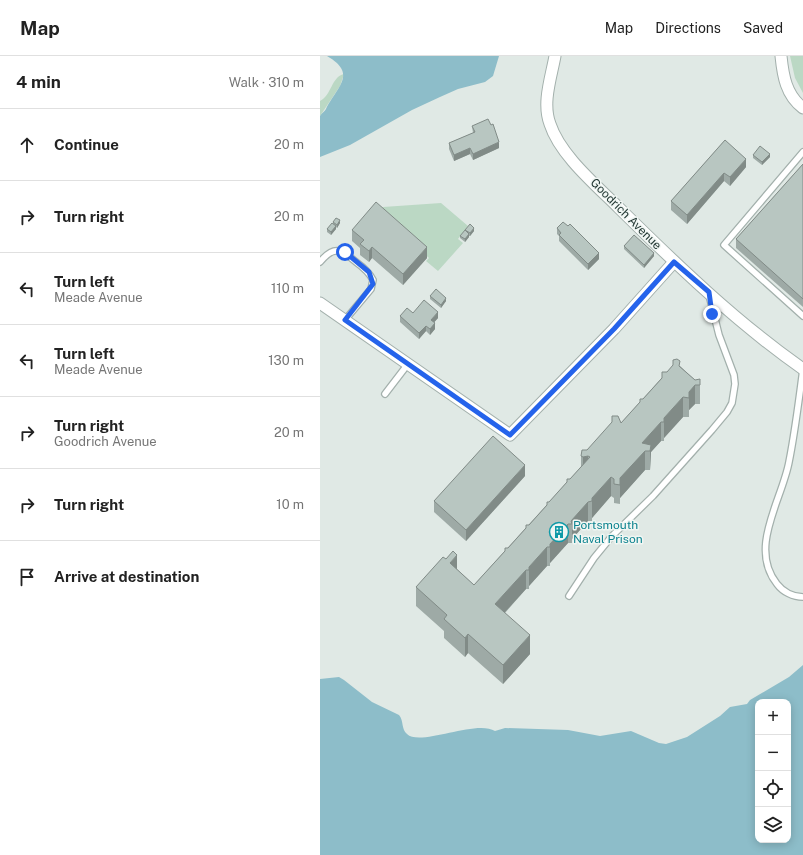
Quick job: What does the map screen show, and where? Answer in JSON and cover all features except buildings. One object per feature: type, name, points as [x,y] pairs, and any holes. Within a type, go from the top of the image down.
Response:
[{"type":"street","name":"Goodrich Avenue","points":[[555,56],[546,101],[546,114],[555,136],[564,150],[594,183],[674,262],[763,340],[803,369]]},
{"type":"street","points":[[781,56],[783,77],[786,88],[803,108]]},
{"type":"street","points":[[320,303],[510,435],[614,329],[674,262]]},
{"type":"lane","points":[[803,152],[724,245],[803,316]]},
{"type":"lane","points":[[320,262],[332,251],[345,252],[369,272],[373,280],[371,289],[345,320]]},
{"type":"lane","points":[[569,596],[594,558],[612,536],[653,496],[712,430],[727,412],[732,403],[735,384],[734,375],[719,335],[709,292]]},
{"type":"lane","points":[[386,394],[408,364]]},
{"type":"lane","points":[[803,369],[789,464],[768,531],[766,561],[769,571],[780,587],[787,593],[797,597],[803,597]]},
{"type":"lane","points":[[799,400],[803,409]]},
{"type":"green space","points":[[790,56],[803,56],[803,93],[795,78]]},
{"type":"green space","points":[[344,74],[340,86],[320,116],[320,101],[327,95],[336,79]]},
{"type":"green space","points":[[441,203],[468,226],[458,239],[463,243],[438,271],[426,261],[429,258],[378,212],[383,207]]},
{"type":"water","points":[[327,56],[499,56],[493,76],[485,82],[458,89],[440,97],[412,110],[350,145],[320,157],[320,116],[339,87],[343,75],[341,69],[336,63]]},
{"type":"water","points":[[803,665],[803,855],[320,855],[320,679],[339,677],[344,680],[372,702],[399,715],[405,732],[414,737],[436,736],[475,728],[486,728],[495,731],[505,728],[568,730],[600,736],[631,731],[659,743],[666,744],[687,737],[720,716],[730,707],[747,704],[750,700],[789,677]]},
{"type":"place","name":"Portsmouth Naval Prison","points":[[559,532]]},
{"type":"route","points":[[345,252],[369,272],[373,280],[371,289],[345,320],[510,435],[614,329],[674,262],[709,292],[712,314]]}]
